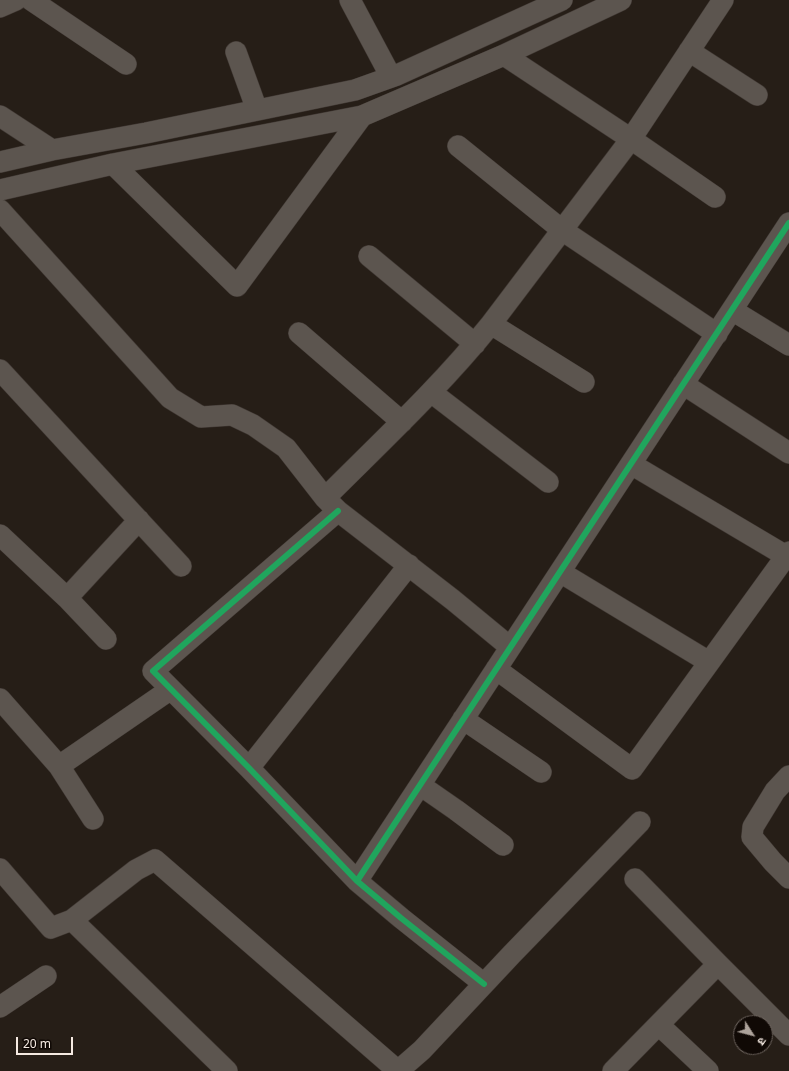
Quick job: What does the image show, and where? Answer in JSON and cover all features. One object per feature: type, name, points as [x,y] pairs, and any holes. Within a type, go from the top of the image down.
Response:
[{"type":"street","points":[[31,0],[126,64]]},
{"type":"street","points":[[350,0],[391,77]]},
{"type":"street","points":[[0,162],[52,150],[146,133],[355,90],[391,77],[562,0]]},
{"type":"street","points":[[0,190],[113,164],[362,116],[504,55],[621,0]]},
{"type":"street","points":[[484,984],[356,881],[249,768],[153,671],[332,504],[402,422],[475,344],[631,139],[723,0]]},
{"type":"street","points":[[689,51],[756,95]]},
{"type":"street","points":[[236,52],[257,110]]},
{"type":"street","points":[[504,55],[631,139],[715,197]]},
{"type":"street","points":[[0,116],[52,150]]},
{"type":"street","points":[[113,164],[237,286],[362,116]]},
{"type":"street","points":[[458,146],[562,230],[716,334]]},
{"type":"street","points":[[0,210],[170,398],[201,417],[232,415],[253,424],[286,448],[332,504],[510,647]]},
{"type":"street","points":[[356,881],[716,334],[787,230]]},
{"type":"street","points":[[369,256],[475,344]]},
{"type":"street","points":[[732,310],[789,345]]},
{"type":"street","points":[[491,324],[584,382]]},
{"type":"street","points":[[299,333],[402,422]]},
{"type":"street","points":[[0,370],[181,566]]},
{"type":"street","points":[[683,384],[789,453]]},
{"type":"street","points":[[431,392],[548,482]]},
{"type":"street","points":[[496,669],[632,769],[787,554],[631,464]]},
{"type":"street","points":[[67,598],[139,520]]},
{"type":"street","points":[[0,535],[67,598],[106,639]]},
{"type":"street","points":[[249,768],[409,565]]},
{"type":"street","points":[[560,572],[709,662]]},
{"type":"street","points":[[59,766],[171,689]]},
{"type":"street","points":[[0,699],[59,766],[93,819]]},
{"type":"street","points":[[463,719],[541,772]]},
{"type":"street","points":[[789,776],[775,791],[753,827],[752,837],[789,878]]},
{"type":"street","points":[[420,785],[503,845]]},
{"type":"street","points":[[0,869],[51,928],[72,920],[136,870],[154,860],[398,1071],[422,1050],[640,822]]},
{"type":"street","points":[[635,879],[789,1035]]},
{"type":"street","points":[[72,920],[227,1071]]},
{"type":"street","points":[[613,1071],[718,964]]},
{"type":"street","points":[[0,1007],[46,976]]},
{"type":"street","points":[[659,1024],[708,1071]]},
{"type":"cycle path","points":[[357,881],[789,223]]},
{"type":"cycle path","points":[[338,511],[153,671],[249,768],[357,881],[484,984]]}]
